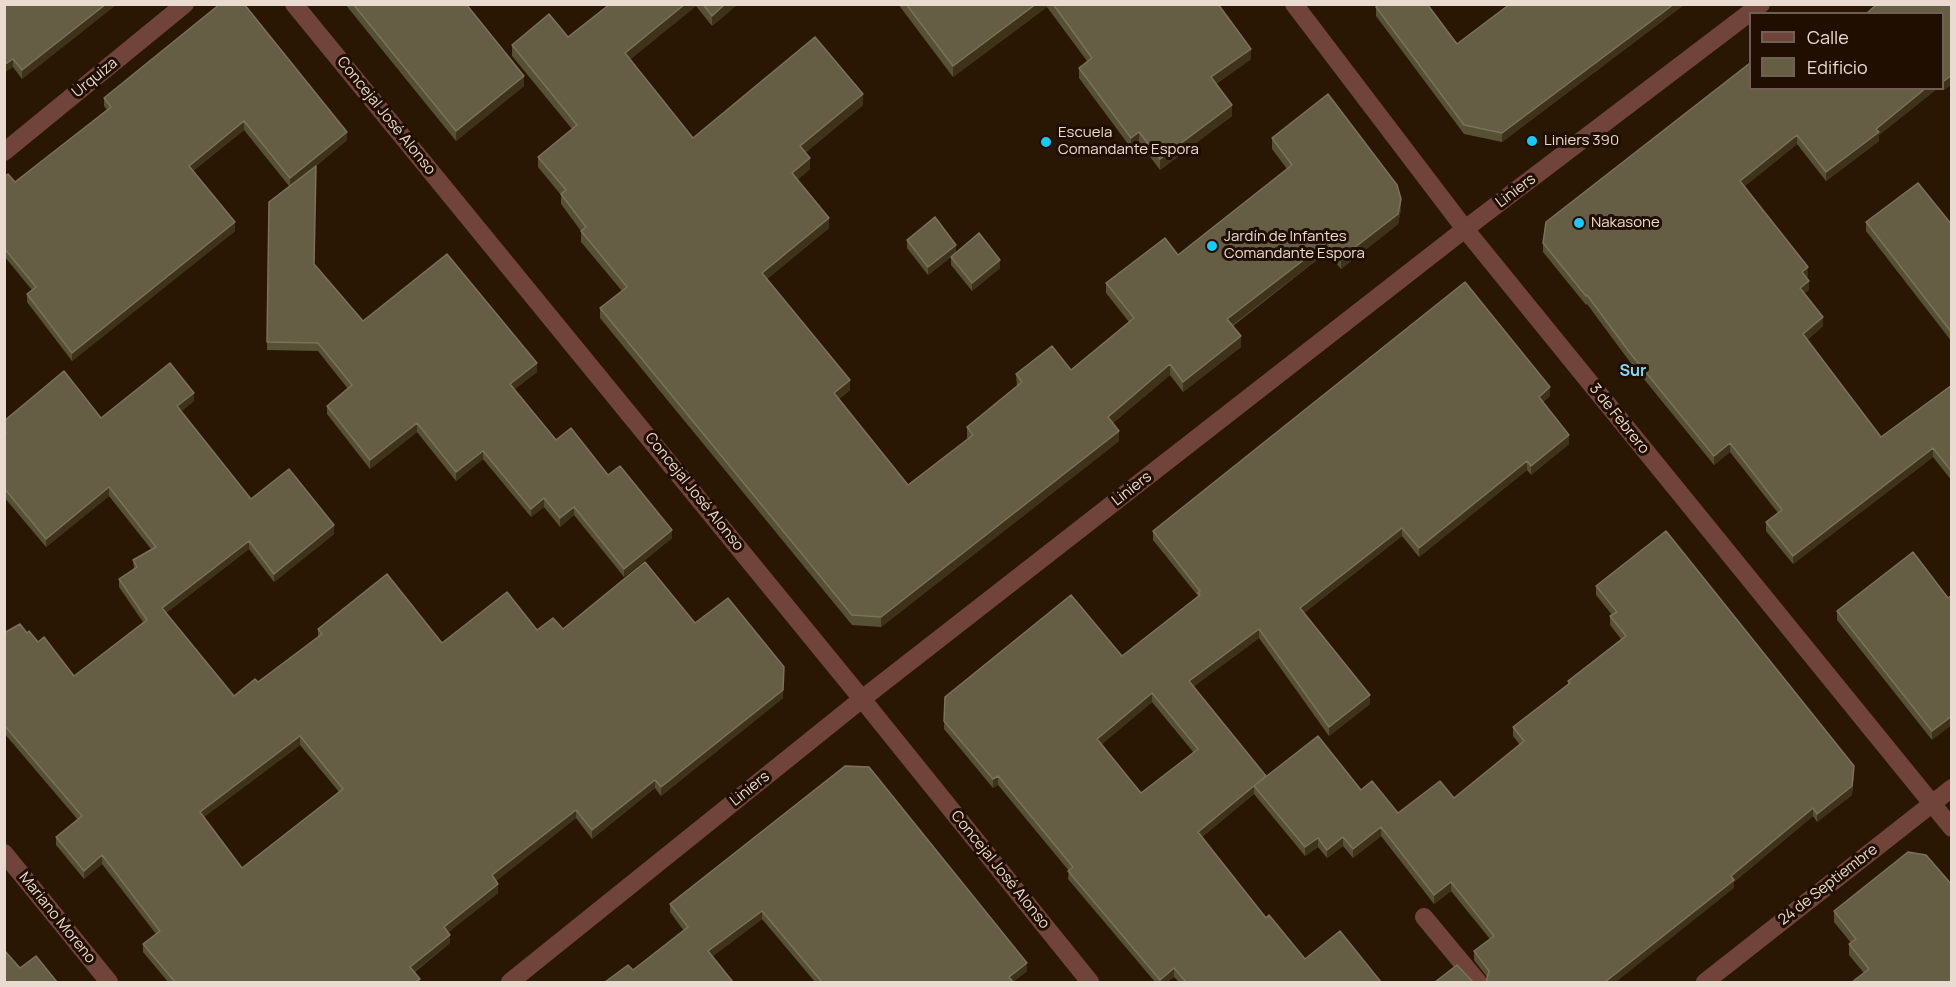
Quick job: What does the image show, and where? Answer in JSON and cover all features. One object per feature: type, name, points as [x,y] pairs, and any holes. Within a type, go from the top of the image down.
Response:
[{"type":"street","name":"Urquiza","points":[[4,152],[185,4]]},
{"type":"street","name":"Concejal José Alonso","points":[[294,4],[862,699],[1090,982]]},
{"type":"street","name":"3 de Febrero","points":[[1294,4],[1465,229],[1952,828]]},
{"type":"street","name":"Liniers","points":[[510,982],[862,699],[1465,229],[1749,13]]},
{"type":"street","name":"24 de Septiembre","points":[[1705,982],[1952,788]]},
{"type":"street","name":"Mariano Moreno","points":[[4,853],[109,982]]},
{"type":"street","points":[[1424,916],[1478,982]]},
{"type":"building","points":[[4,4],[106,4],[22,70],[13,59],[4,65]]},
{"type":"building","points":[[220,4],[244,4],[347,132],[290,178],[244,121],[189,166],[235,222],[72,353],[27,294],[36,287],[4,248],[4,177],[8,174],[15,182],[111,107],[104,98]]},
{"type":"building","points":[[353,4],[466,4],[524,76],[456,131]]},
{"type":"building","points":[[610,4],[685,4],[625,53],[693,138],[815,37],[863,94],[800,146],[810,158],[792,173],[829,218],[762,273],[850,380],[834,393],[908,485],[973,435],[967,427],[1022,382],[1016,374],[1052,346],[1071,370],[1134,318],[1106,283],[1165,238],[1178,255],[1292,165],[1272,138],[1328,94],[1397,185],[1401,199],[1398,214],[1341,258],[1327,242],[1227,319],[1241,336],[1183,382],[1170,364],[1108,417],[1119,431],[881,617],[852,615],[600,308],[627,287],[581,231],[586,227],[561,194],[566,190],[538,157],[577,125],[512,45],[549,14],[568,37]]},
{"type":"building","points":[[703,4],[725,4],[712,16]]},
{"type":"building","points":[[906,4],[1036,4],[953,66]]},
{"type":"building","points":[[1053,4],[1218,4],[1251,49],[1211,77],[1232,105],[1160,159],[1139,132],[1131,138],[1079,68],[1092,58]]},
{"type":"building","points":[[1379,4],[1427,4],[1457,44],[1510,4],[1674,4],[1502,133],[1464,125],[1376,7]]},
{"type":"building","points":[[1877,4],[1952,4],[1952,75],[1944,81],[1944,12],[1868,12]]},
{"type":"building","points":[[1749,64],[1749,90],[1924,90],[1876,129],[1879,132],[1826,172],[1797,135],[1740,181],[1808,267],[1802,272],[1809,281],[1800,288],[1823,317],[1803,334],[1881,437],[1952,385],[1952,472],[1933,448],[1793,556],[1766,522],[1782,510],[1730,443],[1714,456],[1543,243],[1546,222]]},
{"type":"building","points":[[316,166],[314,264],[363,321],[447,254],[537,363],[510,384],[556,440],[571,428],[608,475],[620,466],[672,530],[624,569],[574,507],[560,518],[544,498],[531,509],[483,451],[456,472],[417,423],[370,460],[327,406],[352,385],[318,343],[267,342],[269,202]]},
{"type":"building","points":[[1918,183],[1952,225],[1952,333],[1866,222]]},
{"type":"building","points":[[935,217],[956,245],[928,267],[907,240]]},
{"type":"building","points":[[979,233],[1000,260],[972,283],[951,257]]},
{"type":"building","points":[[1465,282],[1550,387],[1539,397],[1569,435],[1531,466],[1527,461],[1419,548],[1402,528],[1300,608],[1370,695],[1329,727],[1259,629],[1189,681],[1266,776],[1198,832],[1266,918],[1269,915],[1305,959],[1340,931],[1381,982],[1186,982],[1174,968],[1160,980],[1068,871],[1073,867],[998,776],[993,779],[944,721],[945,697],[1071,595],[1122,656],[1200,595],[1198,593],[1200,591],[1153,531]],"holes":[[[1152,693],[1198,749],[1141,793],[1097,739]]]},
{"type":"building","points":[[170,363],[194,393],[177,406],[251,499],[289,469],[334,525],[274,574],[249,541],[162,608],[234,696],[255,679],[258,682],[322,634],[318,629],[387,574],[442,643],[507,592],[537,630],[553,618],[563,629],[645,562],[695,623],[728,598],[784,667],[783,690],[661,787],[655,780],[592,830],[576,810],[492,875],[498,884],[444,927],[450,935],[410,967],[420,979],[415,982],[175,982],[143,944],[160,931],[102,855],[84,871],[56,837],[82,816],[4,725],[4,633],[20,624],[38,642],[44,637],[74,676],[147,620],[119,579],[137,567],[133,560],[156,547],[109,487],[46,539],[4,488],[4,434],[6,433],[4,432],[4,421],[64,371],[101,418]],"holes":[[[300,736],[343,789],[242,868],[200,812]]]},
{"type":"building","points":[[1666,531],[1854,766],[1852,786],[1817,814],[1813,808],[1731,876],[1734,880],[1605,982],[1486,982],[1489,971],[1474,951],[1494,936],[1451,882],[1434,895],[1381,827],[1353,849],[1343,837],[1327,850],[1318,838],[1305,847],[1254,786],[1318,736],[1361,790],[1372,781],[1398,813],[1440,781],[1454,798],[1524,741],[1513,727],[1626,636],[1610,616],[1617,612],[1596,586]]},
{"type":"building","points":[[1913,552],[1948,598],[1952,595],[1952,716],[1932,731],[1837,611]]},
{"type":"building","points":[[845,766],[869,767],[1027,963],[1009,977],[1013,982],[822,982],[762,911],[708,951],[733,982],[605,982],[628,965],[633,970],[688,927],[670,904]]},
{"type":"building","points":[[1908,852],[1926,855],[1952,885],[1952,982],[1852,982],[1869,969],[1849,944],[1856,939],[1834,911]]},
{"type":"building","points":[[4,950],[20,968],[36,956],[57,982],[4,982]]},
{"type":"building","points":[[1457,965],[1473,982],[1435,982]]},
{"type":"place","name":"Liniers 390","points":[[1532,141]]},
{"type":"place","name":"Escuela Comandante Espora","points":[[1046,142]]},
{"type":"place","name":"Nakasone","points":[[1579,223]]},
{"type":"place","name":"Jardín de Infantes Comandante Espora","points":[[1212,246]]},
{"type":"district","name":"Sur","points":[[1633,372]]}]
